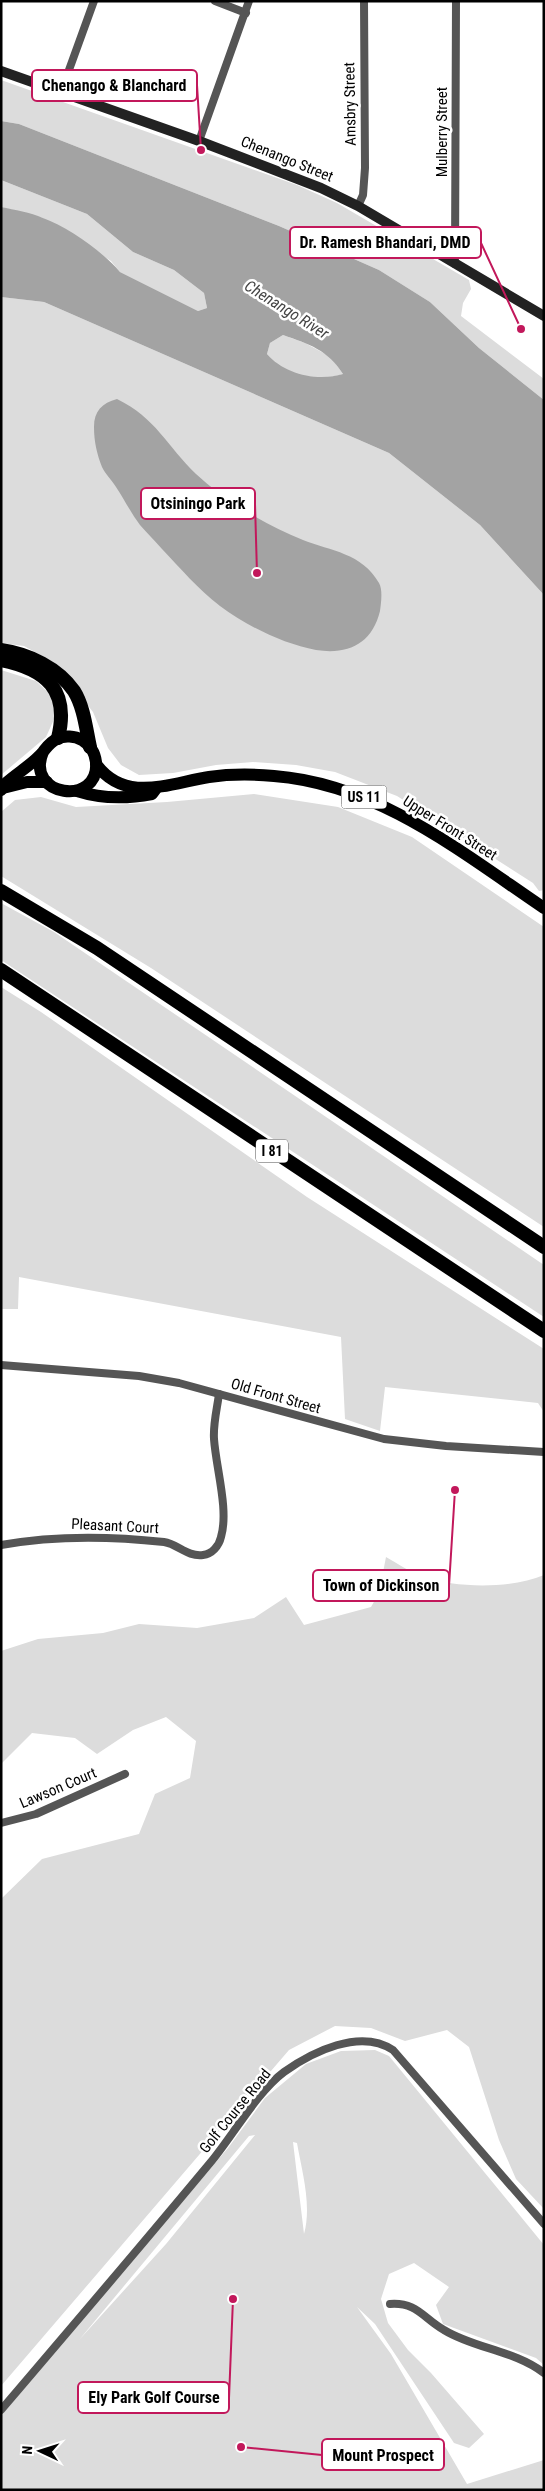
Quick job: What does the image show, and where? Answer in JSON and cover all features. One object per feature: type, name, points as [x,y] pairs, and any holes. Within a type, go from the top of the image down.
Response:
[{"type":"highway","points":[[1,650],[28,656],[41,663],[55,672],[73,691],[80,704],[90,747]]},
{"type":"highway","points":[[1,660],[20,664],[39,673],[54,687],[62,712],[58,738]]},
{"type":"highway","points":[[1,891],[97,948],[544,1247]]},
{"type":"highway","name":"I 81","points":[[1,970],[544,1331]]},
{"type":"main road","points":[[58,738],[77,738],[90,747],[96,764],[92,780],[77,790]]},
{"type":"main road","name":"Upper Front Street","points":[[2,789],[5,784],[43,752],[50,743],[58,738]]},
{"type":"main road","points":[[43,752],[40,768],[47,782]]},
{"type":"main road","name":"Upper Front Street","points":[[96,764],[106,775],[120,783],[134,787],[156,789],[211,777],[248,775],[309,781],[351,792],[391,810],[432,833],[544,908]]},
{"type":"main road","name":"Upper Front Street","points":[[2,789],[27,782],[47,782],[61,791],[77,790],[101,796],[124,798],[152,794],[156,789]]},
{"type":"street","points":[[61,92],[94,1]]},
{"type":"street","points":[[215,1],[246,13]]},
{"type":"street","points":[[199,141],[249,1]]},
{"type":"street","name":"Amsbry Street","points":[[358,206],[363,195],[365,168],[364,1]]},
{"type":"street","name":"Mulberry Street","points":[[455,264],[456,1]]},
{"type":"street","name":"Chenango Street","points":[[1,71],[199,141],[321,188],[358,206],[544,316]]},
{"type":"street","name":"Old Front Street","points":[[1,1365],[139,1376],[220,1394],[384,1439],[446,1446],[544,1452]]},
{"type":"street","name":"Pleasant Court","points":[[1,1545],[81,1536],[167,1542],[188,1554],[204,1555],[212,1551],[221,1537],[223,1517],[214,1438],[220,1394]]},
{"type":"street","name":"Lawson Court","points":[[1,1823],[36,1814],[125,1774]]},
{"type":"street","name":"Golf Course Road","points":[[1,2410],[221,2150],[273,2082],[308,2056],[325,2048],[351,2042],[372,2043],[387,2046],[393,2050],[544,2224]]},
{"type":"street","points":[[390,2304],[402,2303],[411,2306],[443,2330],[466,2342],[518,2358],[544,2372]]},
{"type":"shaded area","points":[[1,80],[297,185],[337,203],[469,280],[471,289],[463,303],[461,316],[544,379],[544,400],[479,348],[430,302],[379,270],[279,226],[19,124],[1,121]]},
{"type":"shaded area","points":[[1,180],[87,214],[133,252],[174,270],[204,293],[207,308],[198,311],[120,272],[111,261],[43,218],[1,207]]},
{"type":"shaded area","points":[[1,297],[44,302],[389,453],[480,525],[544,595],[544,890],[539,891],[533,883],[397,796],[335,772],[296,765],[253,762],[216,765],[173,773],[139,775],[121,765],[108,748],[93,712],[53,662],[24,646],[1,643]]},
{"type":"shaded area","points":[[283,335],[305,343],[331,357],[343,374],[327,377],[310,377],[293,373],[278,366],[267,354],[270,343]]},
{"type":"shaded area","points":[[1,670],[36,681],[54,698],[55,717],[46,737],[1,775]]},
{"type":"shaded area","points":[[254,794],[338,807],[412,837],[544,927],[544,1227],[151,968],[1,876],[1,812],[15,800],[41,797],[76,807],[167,802]]},
{"type":"shaded area","points":[[1,903],[54,932],[544,1265],[544,1317],[1,960]]},
{"type":"shaded area","points":[[1,987],[41,1012],[307,1197],[544,1349],[544,1412],[538,1403],[385,1387],[380,1431],[345,1419],[341,1337],[19,1277],[18,1309],[1,1309]]},
{"type":"shaded area","points":[[386,1557],[423,1577],[468,1585],[516,1583],[544,1575],[544,2209],[516,2179],[499,2140],[469,2047],[447,2030],[405,2041],[371,2028],[335,2026],[289,2050],[1,2386],[1,1899],[42,1859],[139,1834],[155,1794],[190,1778],[196,1741],[166,1717],[133,1730],[97,1754],[75,1738],[32,1733],[1,1764],[1,1651],[38,1639],[103,1633],[139,1624],[197,1628],[254,1618],[286,1597],[304,1625],[371,1607],[379,1593]]},
{"type":"shaded area","points":[[375,2050],[389,2056],[544,2245],[544,2365],[536,2358],[443,2324],[436,2305],[449,2287],[414,2263],[389,2274],[381,2299],[388,2323],[408,2350],[431,2373],[484,2434],[469,2448],[454,2443],[375,2324],[357,2307],[391,2354],[467,2484],[544,2460],[544,2490],[1,2490],[1,2414],[228,2148],[265,2098],[306,2064],[341,2051]],"holes":[[[255,2135],[166,2244],[79,2340],[249,2136]],[[293,2142],[297,2143],[307,2200],[304,2234]]]},
{"type":"water","name":"Chenango River","points":[[1,121],[19,124],[279,226],[379,270],[430,302],[479,348],[544,400],[544,595],[480,525],[389,453],[44,302],[1,297],[1,207],[33,214],[53,222],[84,241],[104,256],[120,272],[198,311],[207,308],[204,293],[174,270],[133,252],[87,214],[1,180]],"holes":[[[283,335],[324,353],[343,374],[323,377],[312,376],[282,367],[267,354],[270,343]]]},
{"type":"water","points":[[117,399],[142,415],[196,474],[233,503],[289,534],[345,554],[364,565],[379,583],[381,593],[380,611],[371,632],[365,639],[348,649],[328,651],[316,650],[278,639],[220,606],[197,586],[140,525],[102,467],[95,443],[95,416],[103,405]]},
{"type":"place","name":"Chenango & Blanchard","points":[[201,150]]},
{"type":"place","name":"Dr. Ramesh Bhandari, DMD","points":[[521,329]]},
{"type":"place","name":"Otsiningo Park","points":[[257,573]]},
{"type":"place","name":"Town of Dickinson","points":[[455,1490]]},
{"type":"place","name":"Ely Park Golf Course","points":[[233,2299]]},
{"type":"place","name":"Mount Prospect","points":[[241,2447]]}]
